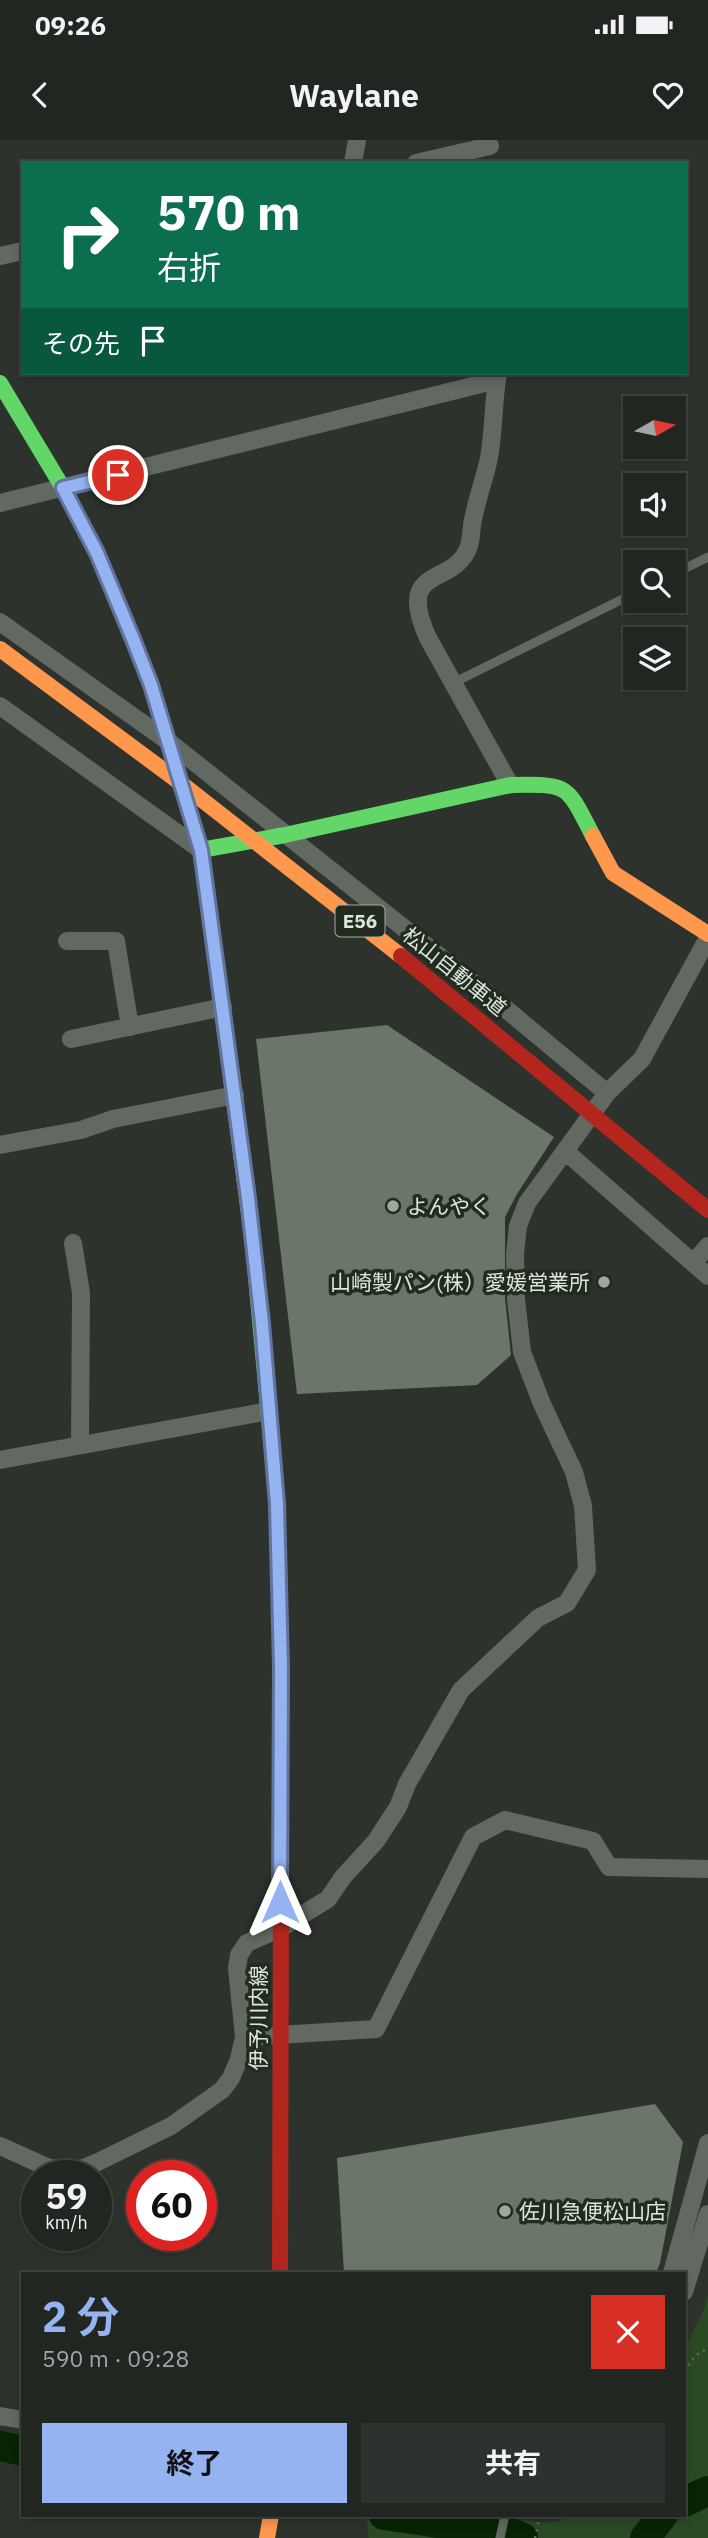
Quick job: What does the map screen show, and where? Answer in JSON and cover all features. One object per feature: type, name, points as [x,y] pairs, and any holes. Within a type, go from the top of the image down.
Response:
[{"type":"main road","name":"伊予川内線","points":[[0,383],[63,488],[97,553],[124,615],[151,685],[201,850],[235,1095],[260,1310],[277,1504],[281,1667],[280,2272]]},
{"type":"main road","name":"松山自動車道","points":[[0,649],[88,712],[322,890],[565,1087],[708,1210]]},
{"type":"main road","points":[[201,850],[285,835],[510,785],[545,784],[563,787],[572,795],[612,873],[708,936]]},
{"type":"main road","points":[[267,2538],[270,2517]]},
{"type":"street","points":[[353,161],[357,140]]},
{"type":"street","points":[[427,161],[490,150]]},
{"type":"street","points":[[0,256],[21,251]]},
{"type":"street","points":[[0,503],[497,376],[489,458],[473,516],[469,545],[463,559],[431,578],[421,589],[418,617],[510,785]]},
{"type":"street","points":[[0,622],[169,743],[501,1005],[607,1093]]},
{"type":"street","points":[[0,706],[201,850]]},
{"type":"street","points":[[0,2146],[49,2168],[81,2169],[171,2126],[222,2090],[231,2078],[239,2059],[244,2037],[237,1968],[239,1955],[247,1943],[279,1929],[328,1899],[343,1877],[376,1841],[398,1807],[407,1784],[461,1690],[538,1618],[568,1603],[587,1570],[583,1506],[574,1472],[542,1404],[522,1352],[516,1298],[515,1254],[518,1226],[527,1203],[607,1093],[642,1059],[708,936]]},
{"type":"street","points":[[67,941],[117,941],[130,1027]]},
{"type":"street","points":[[71,1039],[223,1007]]},
{"type":"street","points":[[0,1146],[81,1130],[113,1119],[235,1095]]},
{"type":"street","points":[[565,1151],[708,1276]]},
{"type":"street","points":[[73,1243],[80,1293],[80,1445]]},
{"type":"street","points":[[693,1263],[708,1246]]},
{"type":"street","points":[[0,1460],[269,1412]]},
{"type":"street","points":[[244,2037],[376,2029],[473,1837],[505,1821],[593,1841],[609,1867],[708,1869]]},
{"type":"street","points":[[672,2272],[708,2143]]},
{"type":"street","points":[[686,2286],[708,2214]]},
{"type":"street","points":[[0,2416],[21,2420]]},
{"type":"lane","points":[[686,568],[708,557]]},
{"type":"lane","points":[[453,683],[623,599]]},
{"type":"lane","points":[[500,2538],[505,2517]]},
{"type":"path","points":[[686,2368],[696,2355],[708,2348]]},
{"type":"path","points":[[535,2538],[539,2517]]},
{"type":"green space","points":[[708,2294],[708,2538],[369,2538],[366,2517],[476,2517],[550,2523],[571,2517],[686,2517],[686,2347]]},
{"type":"building","name":"よんやく","points":[[387,1025],[554,1137],[505,1217],[505,1299],[511,1355],[477,1385],[297,1394],[256,1039]]},
{"type":"building","name":"佐川急便松山店","points":[[655,2104],[683,2142],[656,2272],[344,2272],[337,2158]]},
{"type":"waterway","points":[[0,2446],[21,2451]]},
{"type":"waterway","points":[[686,2501],[708,2491]]},
{"type":"waterway","points":[[398,2517],[514,2534],[523,2538]]},
{"type":"waterway","points":[[645,2538],[661,2517]]},
{"type":"traffic: fast","points":[[0,383],[63,488],[97,553],[150,683]]},
{"type":"traffic: fast","points":[[201,850],[285,835],[510,785],[544,785],[564,791],[577,806],[593,836]]},
{"type":"traffic: fast","points":[[253,1244],[277,1504],[281,1667],[281,1896]]},
{"type":"traffic: slow","points":[[0,649],[182,784],[401,956]]},
{"type":"traffic: slow","points":[[150,683],[201,850],[253,1244]]},
{"type":"traffic: slow","points":[[593,836],[613,873],[708,934]]},
{"type":"traffic: slow","points":[[267,2538],[271,2517]]},
{"type":"traffic: jam","points":[[401,956],[708,1210]]},
{"type":"traffic: jam","points":[[280,2272],[281,1896]]},
{"type":"place","name":"よんやく","points":[[393,1206]]},
{"type":"place","name":"山崎製パン(株）愛媛営業所","points":[[604,1282]]},
{"type":"place","name":"佐川急便松山店","points":[[505,2211]]},
{"type":"route","points":[[118,475],[63,488],[97,553],[151,685],[201,850],[248,1198],[262,1323],[277,1504],[281,1667],[280,1902]]}]
